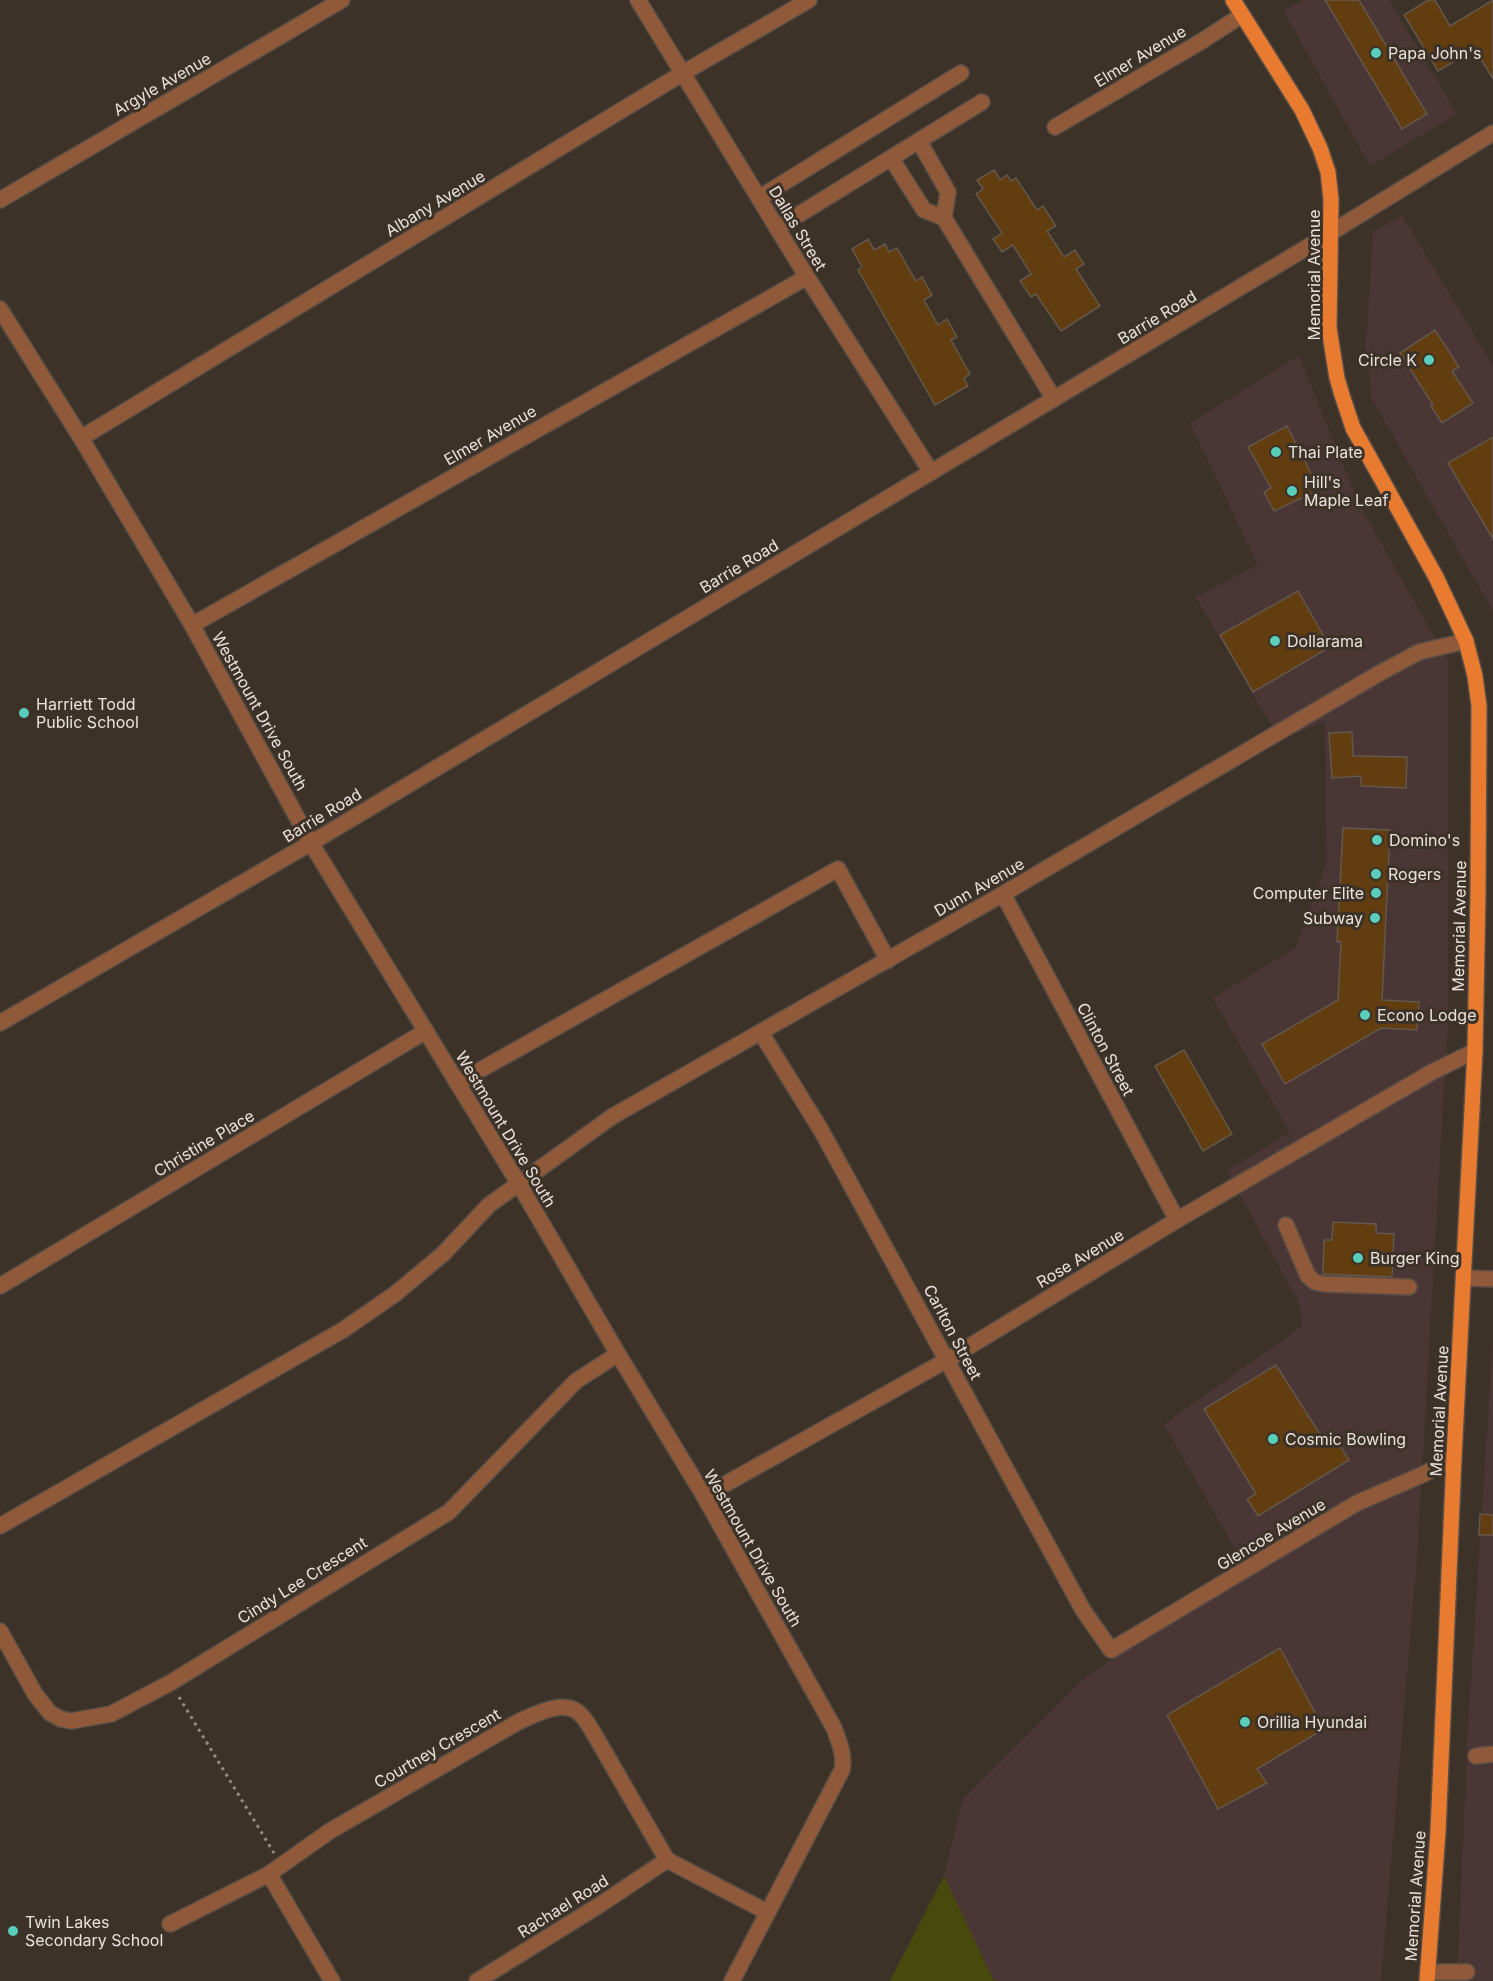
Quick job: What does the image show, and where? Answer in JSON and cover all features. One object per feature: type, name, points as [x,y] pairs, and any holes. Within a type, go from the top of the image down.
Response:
[{"type":"main road","name":"Memorial Avenue","points":[[1233,0],[1302,110],[1320,148],[1328,172],[1330,190],[1329,328],[1337,378],[1353,428],[1436,578],[1466,641],[1475,676],[1479,706],[1475,1051],[1439,1811],[1428,1977]]},
{"type":"street","name":"Argyle Avenue","points":[[0,200],[342,0]]},
{"type":"street","name":"Dallas Street","points":[[638,0],[807,277],[931,472]]},
{"type":"street","name":"Albany Avenue","points":[[81,438],[683,73],[808,0]]},
{"type":"street","name":"Elmer Avenue","points":[[1055,127],[1242,15]]},
{"type":"street","points":[[759,198],[961,73]]},
{"type":"street","points":[[777,228],[982,102]]},
{"type":"street","name":"Barrie Road","points":[[0,1023],[311,843],[1493,134]]},
{"type":"street","points":[[919,141],[948,192],[944,218]]},
{"type":"street","points":[[891,158],[924,210],[944,218],[1054,399]]},
{"type":"street","name":"Elmer Avenue","points":[[192,625],[807,277]]},
{"type":"street","name":"Westmount Drive South","points":[[0,309],[81,438],[192,625],[311,843],[519,1184],[704,1496],[828,1714],[841,1746],[843,1762],[837,1781],[732,1981]]},
{"type":"street","name":"Dunn Avenue","points":[[519,1184],[613,1116],[1003,894],[1378,674],[1419,652],[1466,641]]},
{"type":"street","points":[[457,1083],[838,869],[888,960]]},
{"type":"street","name":"Clinton Street","points":[[1003,894],[1177,1220]]},
{"type":"street","name":"Christine Place","points":[[0,1286],[426,1031]]},
{"type":"street","name":"Carlton Street","points":[[760,1033],[821,1130],[1083,1610],[1112,1650]]},
{"type":"street","name":"Rose Avenue","points":[[704,1496],[947,1360],[1177,1220],[1442,1067],[1475,1051]]},
{"type":"street","points":[[0,1526],[343,1330],[395,1294],[443,1254],[489,1205],[519,1184]]},
{"type":"street","points":[[1286,1225],[1308,1276],[1315,1282],[1409,1287]]},
{"type":"street","points":[[1465,1278],[1493,1279]]},
{"type":"street","name":"Cindy Lee Crescent","points":[[0,1631],[35,1694],[50,1713],[71,1721],[111,1714],[170,1683],[449,1512],[576,1381],[618,1354]]},
{"type":"street","name":"Glencoe Avenue","points":[[1112,1650],[1357,1503],[1424,1474],[1454,1457]]},
{"type":"street","name":"Courtney Crescent","points":[[170,1924],[275,1870],[330,1831],[518,1722],[549,1709],[571,1707],[581,1714],[667,1860]]},
{"type":"street","points":[[1476,1756],[1493,1754]]},
{"type":"street","points":[[667,1860],[767,1912]]},
{"type":"street","name":"Rachael Road","points":[[477,1981],[667,1860]]},
{"type":"street","points":[[275,1870],[332,1981]]},
{"type":"street","points":[[1428,1977],[1467,1972]]},
{"type":"path","points":[[170,1683],[275,1870]]},
{"type":"shaded area","points":[[1303,0],[1389,0],[1457,114],[1370,166],[1284,11]]},
{"type":"shaded area","points":[[1402,215],[1493,366],[1493,611],[1372,399],[1366,346],[1373,232]]},
{"type":"shaded area","points":[[1299,356],[1359,504],[1448,661],[1448,1020],[1417,1556],[1381,1981],[994,1981],[944,1877],[962,1800],[1086,1677],[1246,1568],[1164,1424],[1303,1326],[1298,1301],[1227,1171],[1290,1132],[1213,998],[1295,948],[1327,862],[1325,721],[1280,740],[1196,597],[1258,565],[1190,423]]},
{"type":"shaded area","points":[[1493,1339],[1493,1981],[1457,1981],[1468,1730]]},
{"type":"shaded area","points":[[944,1876],[994,1981],[890,1981]]},
{"type":"building","points":[[1325,0],[1359,0],[1427,114],[1402,129]]},
{"type":"building","points":[[1428,0],[1435,0],[1450,26],[1493,0],[1493,79],[1475,49],[1438,71],[1404,15]]},
{"type":"building","points":[[994,170],[1000,180],[1007,175],[1011,181],[1016,178],[1037,210],[1043,206],[1056,226],[1047,231],[1064,257],[1075,250],[1084,264],[1076,269],[1100,306],[1061,331],[1036,294],[1031,297],[1020,281],[1031,274],[1013,245],[1002,252],[993,239],[1002,233],[976,194],[983,189],[977,180]]},
{"type":"building","points":[[868,239],[874,250],[885,244],[889,252],[897,248],[916,281],[922,277],[932,295],[924,300],[938,325],[947,319],[957,337],[951,340],[970,374],[964,378],[968,386],[935,405],[858,270],[862,267],[852,249]]},
{"type":"building","points":[[1435,330],[1459,367],[1452,371],[1473,403],[1442,423],[1400,353]]},
{"type":"building","points":[[1287,426],[1319,490],[1274,511],[1264,492],[1271,488],[1248,447]]},
{"type":"building","points":[[1493,437],[1493,539],[1448,463]]},
{"type":"building","name":"Dollarama","points":[[1298,591],[1330,647],[1253,692],[1220,635]]},
{"type":"building","points":[[1352,732],[1353,756],[1407,757],[1406,788],[1361,786],[1361,776],[1332,778],[1329,733]]},
{"type":"building","points":[[1343,828],[1390,830],[1382,1000],[1419,1002],[1417,1030],[1381,1028],[1285,1084],[1262,1044],[1338,1000],[1341,942],[1337,942]]},
{"type":"building","points":[[1184,1050],[1232,1134],[1203,1151],[1155,1066]]},
{"type":"building","name":"Burger King","points":[[1333,1222],[1376,1224],[1376,1233],[1394,1234],[1392,1277],[1323,1274],[1324,1240],[1332,1240]]},
{"type":"building","name":"Cosmic Bowling","points":[[1276,1365],[1325,1442],[1334,1436],[1349,1460],[1258,1516],[1247,1499],[1256,1494],[1204,1409]]},
{"type":"building","points":[[1480,1514],[1493,1515],[1493,1535],[1479,1535]]},
{"type":"building","name":"Orillia Hyundai","points":[[1280,1648],[1324,1729],[1257,1769],[1267,1783],[1218,1809],[1167,1715]]},
{"type":"place","name":"Papa John's","points":[[1376,53]]},
{"type":"place","name":"Circle K","points":[[1429,360]]},
{"type":"place","name":"Thai Plate","points":[[1276,452]]},
{"type":"place","name":"Hill's Maple Leaf","points":[[1292,491]]},
{"type":"place","name":"Dollarama","points":[[1275,641]]},
{"type":"place","name":"Harriett Todd Public School","points":[[24,713]]},
{"type":"place","name":"Domino's","points":[[1377,840]]},
{"type":"place","name":"Rogers","points":[[1376,874]]},
{"type":"place","name":"Computer Elite","points":[[1376,893]]},
{"type":"place","name":"Subway","points":[[1375,918]]},
{"type":"place","name":"Econo Lodge","points":[[1365,1015]]},
{"type":"place","name":"Burger King","points":[[1358,1258]]},
{"type":"place","name":"Cosmic Bowling","points":[[1273,1439]]},
{"type":"place","name":"Orillia Hyundai","points":[[1245,1722]]},
{"type":"place","name":"Twin Lakes Secondary School","points":[[13,1931]]}]
